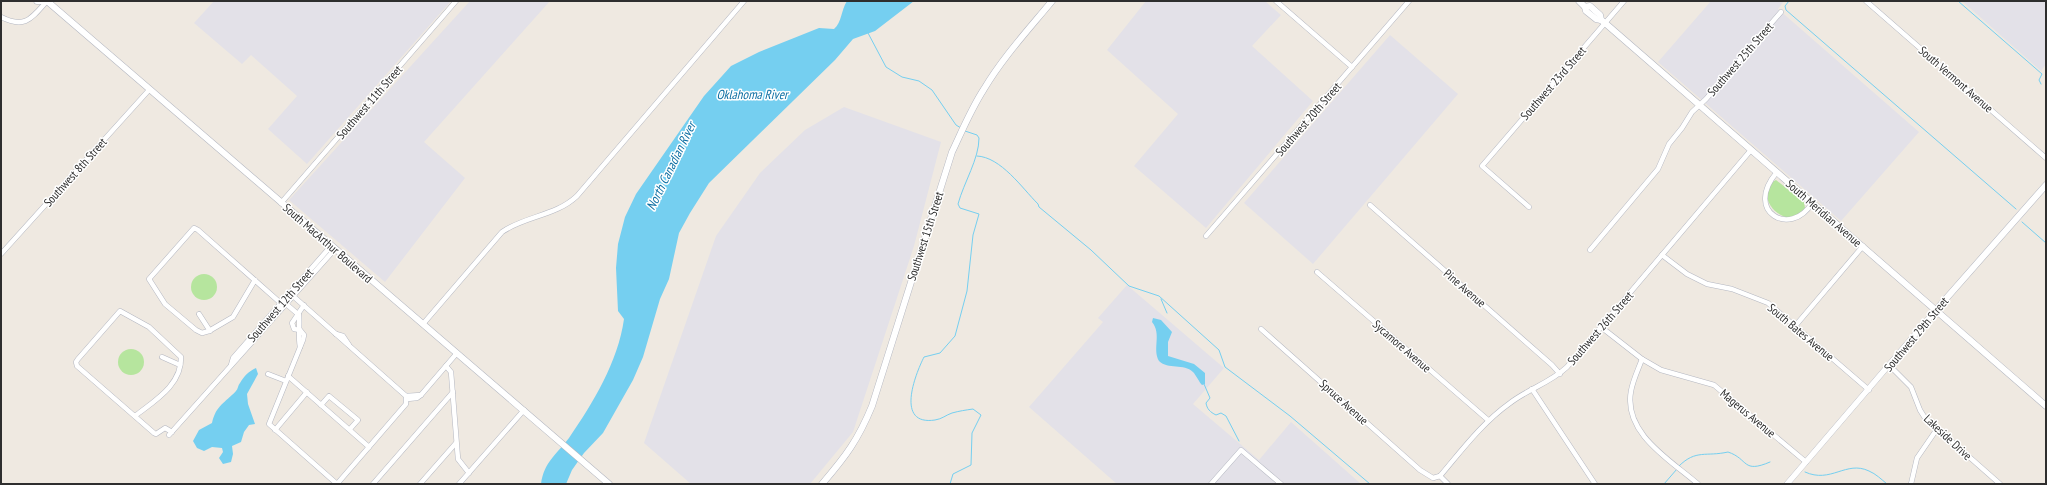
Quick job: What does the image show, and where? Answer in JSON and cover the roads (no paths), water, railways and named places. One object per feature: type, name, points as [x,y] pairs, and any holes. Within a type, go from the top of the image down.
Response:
[{"type":"main road","points":[[38,1],[47,1]]},
{"type":"main road","name":"South MacArthur Boulevard","points":[[47,1],[609,484]]},
{"type":"main road","name":"Southwest 15th Street","points":[[822,484],[848,454],[862,429],[869,412],[952,152],[984,88],[1010,52],[1052,1]]},
{"type":"main road","name":"South Meridian Avenue","points":[[1579,1],[1585,6],[1586,11],[1596,20],[1603,22],[2046,406]]},
{"type":"main road","name":"Southwest 29th Street","points":[[1936,310],[2046,184]]},
{"type":"street","points":[[1,17],[15,23],[24,22],[32,18],[47,1]]},
{"type":"street","name":"Southwest 11th Street","points":[[281,203],[456,1]]},
{"type":"street","points":[[423,324],[502,232],[511,226],[567,206],[577,196],[744,1]]},
{"type":"street","points":[[1276,1],[1352,67]]},
{"type":"street","name":"Southwest 20th Street","points":[[1206,236],[1409,1]]},
{"type":"street","name":"Southwest 23rd Street","points":[[1529,207],[1482,166],[1603,22],[1624,1]]},
{"type":"street","name":"South Vermont Avenue","points":[[1866,1],[2046,158]]},
{"type":"street","name":"Southwest 25th Street","points":[[1590,250],[1658,168],[1669,144],[1682,128],[1692,112],[1781,12]]},
{"type":"street","name":"Southwest 8th Street","points":[[1,254],[149,90]]},
{"type":"street","name":"Southwest 26th Street","points":[[1440,476],[1488,420],[1511,402],[1560,374],[1751,150]]},
{"type":"street","points":[[1777,172],[1764,192],[1764,200],[1774,216],[1786,220],[1797,218],[1812,203]]},
{"type":"street","name":"Pine Avenue","points":[[1370,205],[1552,365],[1560,374]]},
{"type":"street","points":[[255,280],[233,317],[206,333],[199,332],[165,304],[150,282],[150,276],[194,228],[299,315],[300,330],[298,334],[300,346],[269,424],[337,484],[406,404],[406,397],[349,345],[343,336],[336,334],[293,296]]},
{"type":"street","points":[[1796,325],[1863,246]]},
{"type":"street","name":"Southwest 12th Street","points":[[284,304],[293,296],[333,247]]},
{"type":"street","name":"Southwest 12th Street","points":[[135,416],[154,433],[156,434],[165,428],[170,434],[231,365],[233,358],[284,304],[333,247]]},
{"type":"street","name":"South Bates Avenue","points":[[1662,255],[1676,267],[1702,281],[1768,303],[1796,325],[1869,390]]},
{"type":"street","name":"Sycamore Avenue","points":[[1317,272],[1488,420]]},
{"type":"street","points":[[297,313],[304,305]]},
{"type":"street","name":"Southwest 29th Street","points":[[1787,484],[1890,366],[1936,310]]},
{"type":"street","points":[[120,311],[149,327],[179,354],[180,365],[170,388],[135,416],[77,366],[76,362],[120,311]]},
{"type":"street","points":[[199,314],[210,331]]},
{"type":"street","name":"Magerus Avenue","points":[[1601,327],[1642,359],[1661,370],[1714,385],[1806,462]]},
{"type":"street","name":"Spruce Avenue","points":[[1261,329],[1427,475],[1433,478],[1440,476]]},
{"type":"street","points":[[406,397],[421,395],[457,353]]},
{"type":"street","points":[[162,357],[180,365]]},
{"type":"street","points":[[1642,359],[1630,392],[1630,408],[1636,424],[1646,439],[1698,484]]},
{"type":"street","points":[[446,366],[451,372],[456,443],[459,463],[468,473]]},
{"type":"street","name":"Lakeside Drive","points":[[1890,366],[1911,387],[1920,410],[1925,418],[2000,484]]},
{"type":"street","points":[[268,374],[286,381]]},
{"type":"street","points":[[288,376],[369,447]]},
{"type":"street","points":[[1532,389],[1595,484]]},
{"type":"street","points":[[275,430],[307,392]]},
{"type":"street","points":[[374,484],[453,392]]},
{"type":"street","points":[[321,405],[329,396],[358,420],[350,430]]},
{"type":"street","points":[[459,484],[524,410]]},
{"type":"street","points":[[1911,484],[1917,458],[1937,429]]},
{"type":"street","points":[[420,484],[456,443]]},
{"type":"street","points":[[1212,484],[1241,450],[1281,484]]},
{"type":"street","points":[[1440,476],[1448,484]]},
{"type":"water","name":"Oklahoma River","points":[[847,1],[914,1],[875,31],[853,39],[835,60],[709,183],[679,233],[669,279],[660,299],[643,357],[633,380],[603,433],[584,453],[572,470],[566,484],[541,484],[545,470],[551,459],[569,438],[587,411],[603,382],[616,351],[624,319],[618,311],[616,268],[618,244],[625,217],[636,194],[704,96],[731,66],[759,52],[819,28],[834,29],[839,23]]},
{"type":"water","points":[[1153,318],[1161,320],[1172,332],[1168,342],[1168,356],[1194,364],[1205,373],[1205,384],[1202,385],[1194,373],[1189,369],[1163,364],[1159,361],[1156,352],[1157,336],[1152,322]]},
{"type":"water","points":[[256,368],[258,374],[247,394],[248,404],[255,424],[249,425],[244,432],[241,442],[232,446],[233,454],[231,462],[223,464],[219,458],[223,452],[222,448],[212,447],[204,451],[197,448],[193,441],[199,430],[212,423],[218,408],[236,391],[245,376]]},
{"type":"waterway","points":[[1789,1],[1785,6],[1786,10],[2016,209]]},
{"type":"waterway","points":[[1958,1],[2042,74],[2039,80],[2041,84]]},
{"type":"waterway","points":[[868,33],[886,67],[902,77],[919,81],[932,90],[956,125],[961,128]]},
{"type":"waterway","points":[[950,484],[953,474],[971,465],[972,433],[981,415],[973,409],[952,413],[935,420],[923,420],[915,415],[911,398],[916,375],[924,357],[940,353],[955,336],[967,291],[973,235],[979,214],[960,208],[958,204],[977,154],[979,138],[977,135],[965,131]]},
{"type":"waterway","points":[[977,156],[986,158],[1003,167],[1038,204],[1039,207],[1091,250],[1129,286],[1159,296],[1219,350],[1225,367],[1290,416],[1370,484]]},
{"type":"waterway","points":[[2022,222],[2046,243]]},
{"type":"waterway","points":[[1161,299],[1167,313]]},
{"type":"waterway","points":[[1204,384],[1210,398],[1206,403],[1208,409],[1216,415],[1221,413],[1226,416],[1239,441]]},
{"type":"waterway","points":[[1679,466],[1696,455],[1728,452],[1735,455],[1750,466],[1770,462]]},
{"type":"waterway","points":[[1805,472],[1814,475],[1823,475],[1853,468],[1861,468],[1874,474],[1887,484]]},
{"type":"waterway","points":[[1664,484],[1677,469]]},
{"type":"water label","name":"North Canadian River","points":[[671,166]]}]
